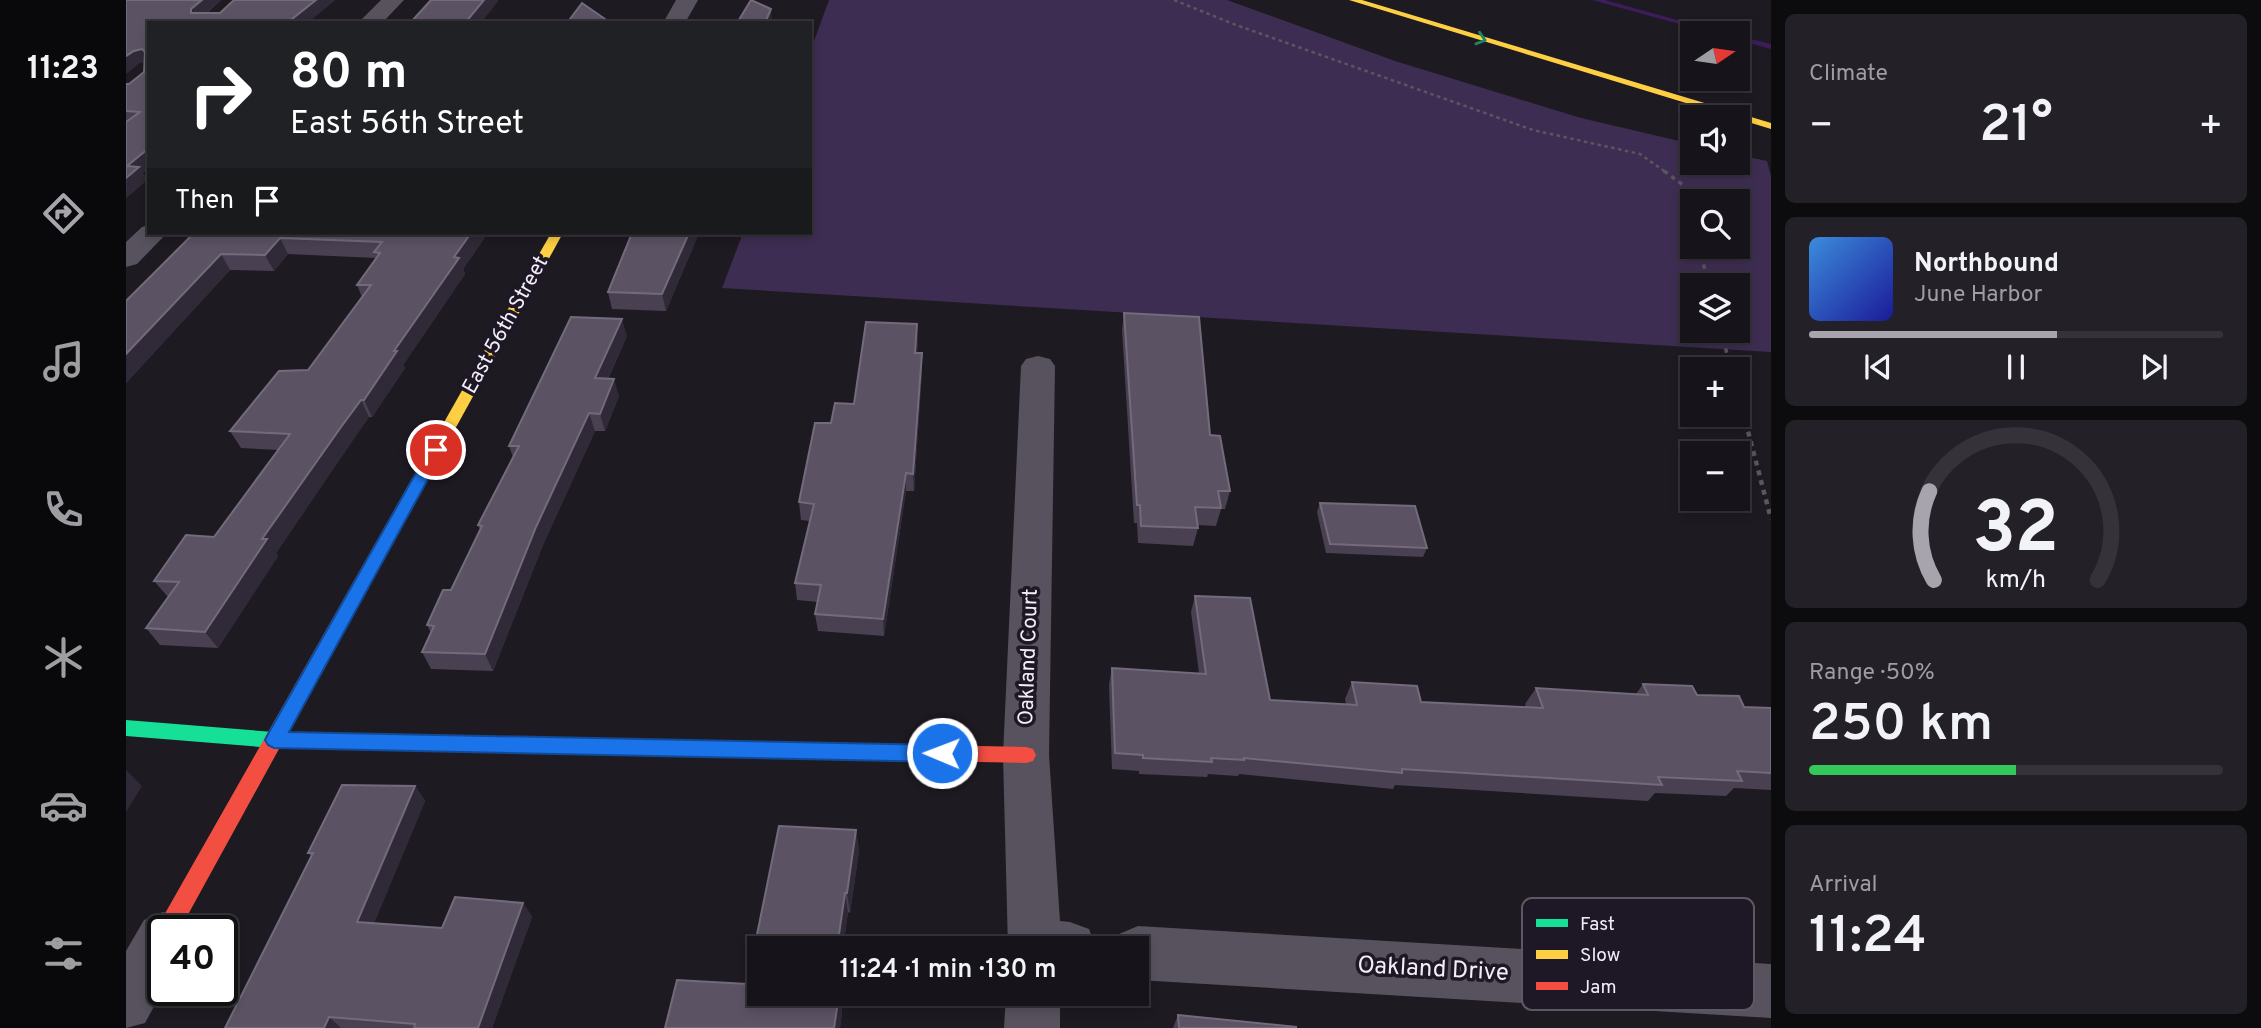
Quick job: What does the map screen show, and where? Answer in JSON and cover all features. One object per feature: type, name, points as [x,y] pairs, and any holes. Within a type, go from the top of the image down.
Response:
[{"type":"main road","points":[[1338,0],[1416,19]]},
{"type":"main road","points":[[1353,0],[1771,126]]},
{"type":"main road","name":"East 56th Street","points":[[176,915],[556,235]]},
{"type":"main road","points":[[126,728],[274,740],[1026,755]]},
{"type":"street","points":[[371,21],[393,0]]},
{"type":"street","points":[[675,21],[687,0]]},
{"type":"street","points":[[126,258],[150,235]]},
{"type":"street","name":"Oakland Court","points":[[1038,366],[1026,755],[1041,936]]},
{"type":"street","name":"Oakland Drive","points":[[1149,954],[1522,976]]},
{"type":"street","points":[[126,1003],[147,966]]},
{"type":"street","name":"Oakland Court","points":[[1032,1028],[1036,1006]]},
{"type":"path","points":[[1174,0],[1236,25],[1532,130],[1640,154],[1682,185],[1683,189]]},
{"type":"path","points":[[1747,427],[1771,519]]},
{"type":"shaded area","points":[[829,0],[1227,0],[1395,61],[1581,118],[1680,141],[1680,175],[1750,175],[1750,157],[1767,161],[1771,176],[1771,352],[722,288],[742,235],[812,235],[812,47]]},
{"type":"building","points":[[126,0],[202,0],[191,9],[191,13],[220,13],[234,0],[316,0],[290,21],[147,21],[147,150],[127,166],[139,167],[126,178],[126,122],[140,112],[126,111],[126,84],[144,72],[145,52],[142,49],[126,56]]},
{"type":"building","points":[[431,0],[484,0],[467,21],[412,21]]},
{"type":"building","points":[[751,0],[771,9],[766,21],[738,21]]},
{"type":"building","points":[[582,3],[605,19],[604,21],[568,21]]},
{"type":"building","points":[[192,235],[470,235],[454,257],[459,258],[394,351],[397,351],[364,400],[361,400],[341,427],[262,539],[267,539],[205,632],[146,628],[179,582],[154,581],[186,535],[214,537],[290,434],[230,431],[279,371],[308,370],[371,285],[357,285],[380,253],[374,252],[382,242],[280,238],[265,255],[221,254],[126,354],[126,301]]},
{"type":"building","points":[[631,235],[688,235],[662,294],[608,292]]},
{"type":"building","points":[[1124,313],[1199,317],[1210,435],[1220,436],[1230,491],[1218,491],[1221,508],[1195,507],[1198,528],[1141,526],[1140,505],[1137,505]]},
{"type":"building","points":[[571,317],[622,319],[595,378],[614,379],[600,414],[589,413],[536,527],[485,654],[422,652],[434,626],[427,625],[443,590],[451,590],[482,526],[478,525],[519,446],[509,446]]},
{"type":"building","points":[[866,322],[917,324],[915,353],[922,353],[913,474],[906,473],[883,619],[815,614],[821,585],[795,583],[814,504],[799,502],[815,423],[831,423],[835,403],[854,404]]},
{"type":"building","points":[[1320,503],[1415,506],[1427,548],[1330,544]]},
{"type":"building","points":[[1195,596],[1250,598],[1270,700],[1357,705],[1352,682],[1417,686],[1421,702],[1543,708],[1536,688],[1648,695],[1643,684],[1692,686],[1697,695],[1739,696],[1744,707],[1771,708],[1771,773],[1737,771],[1742,781],[1658,777],[1662,785],[1402,769],[1402,773],[1244,758],[1211,758],[1212,762],[1143,758],[1143,755],[1115,753],[1112,668],[1206,674]]},
{"type":"building","points":[[342,785],[415,786],[357,922],[442,928],[455,897],[523,903],[478,1028],[414,1028],[415,1024],[329,1017],[324,1028],[225,1028],[313,853],[308,853]]},
{"type":"building","points":[[779,826],[856,830],[839,936],[757,936]]},
{"type":"building","points":[[677,980],[747,984],[747,1006],[837,1006],[834,1028],[665,1028]]},
{"type":"building","points":[[1178,1015],[1296,1027],[1296,1028],[1179,1028]]},
{"type":"waterway","points":[[1596,0],[1680,22]]},
{"type":"waterway","points":[[1750,41],[1771,47]]},
{"type":"traffic: fast","points":[[126,728],[274,740],[567,746]]},
{"type":"traffic: slow","points":[[1353,0],[1771,126]]},
{"type":"traffic: slow","points":[[394,525],[556,235]]},
{"type":"traffic: jam","points":[[176,915],[394,525]]},
{"type":"traffic: jam","points":[[567,746],[1026,755]]},
{"type":"route","points":[[436,450],[274,740],[942,753]]}]
